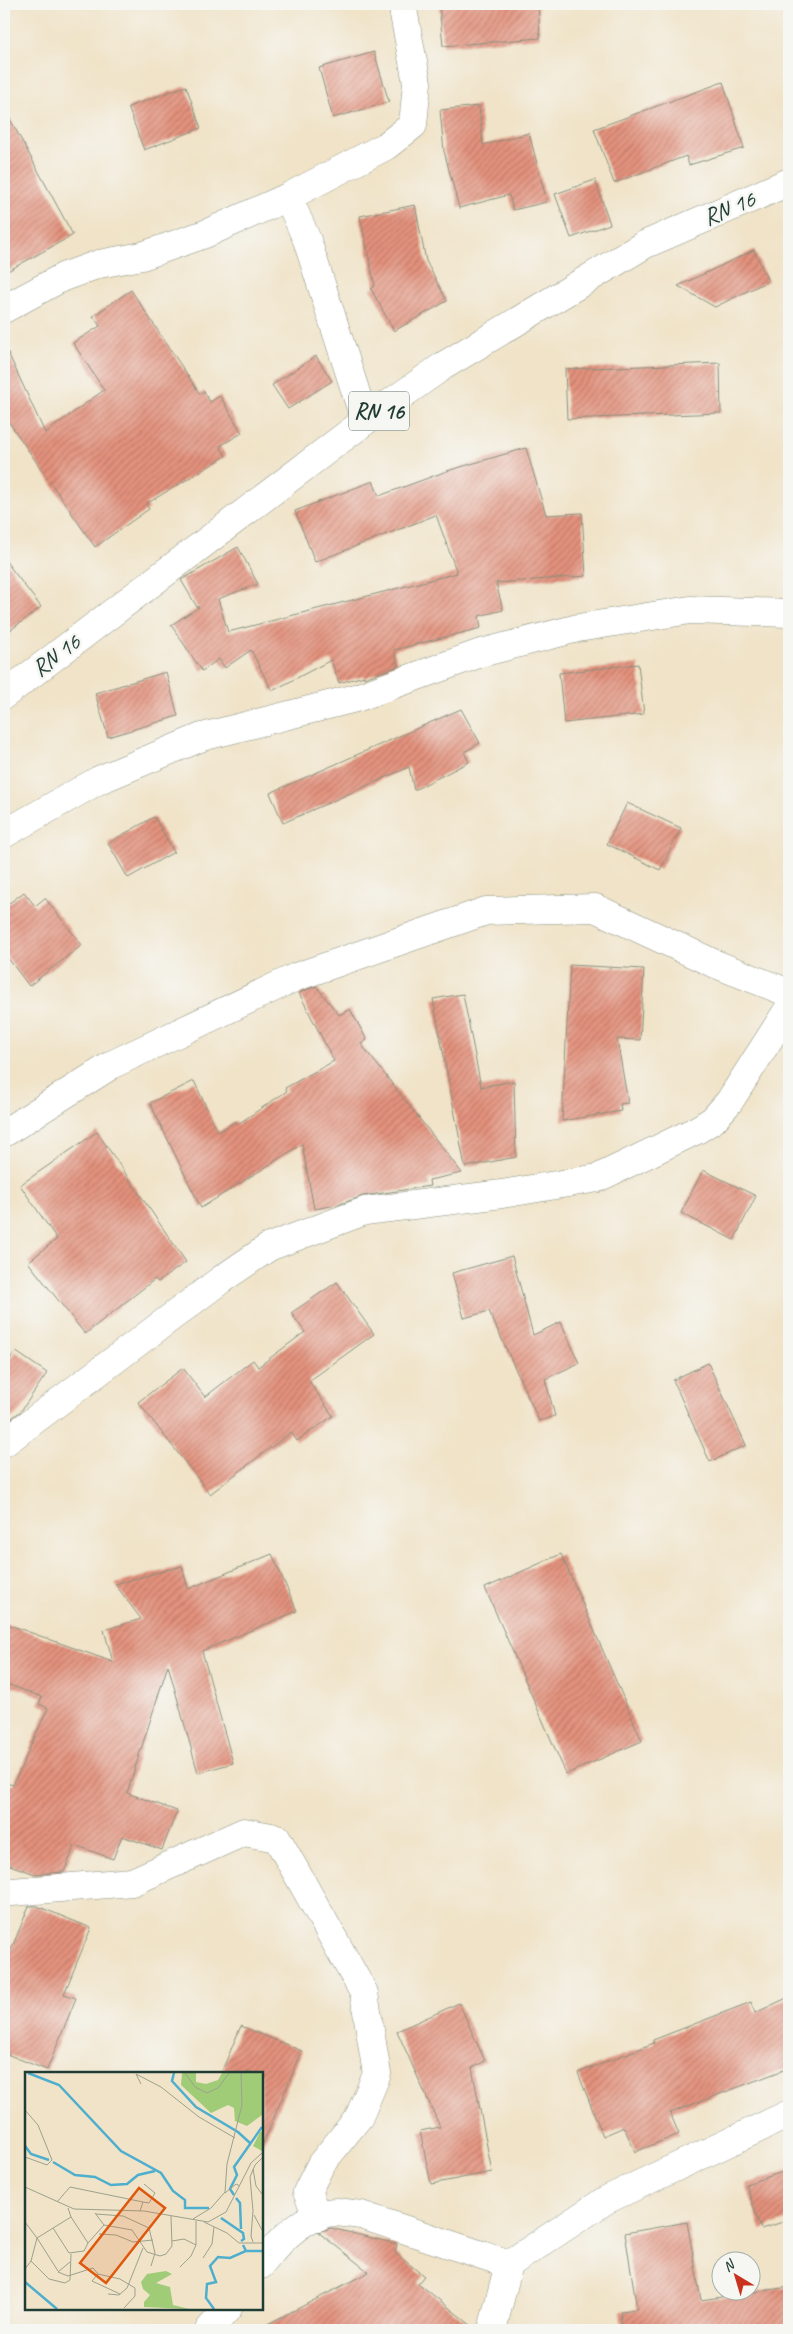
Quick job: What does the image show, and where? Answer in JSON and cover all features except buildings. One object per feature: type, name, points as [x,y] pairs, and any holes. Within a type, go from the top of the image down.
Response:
[{"type":"street","points":[[4,308],[63,277],[99,264],[142,256],[205,234],[288,197],[386,146],[413,125],[417,83],[402,4]]},
{"type":"street","name":"RN 16","points":[[4,695],[365,421],[443,366],[644,245],[789,182]]},
{"type":"street","points":[[288,197],[307,240],[365,421]]},
{"type":"street","points":[[4,834],[99,780],[202,737],[356,698],[481,653],[578,628],[690,610],[789,613]]},
{"type":"street","points":[[4,1133],[113,1064],[296,977],[486,910],[594,908],[713,963],[789,993]]},
{"type":"street","points":[[4,1443],[222,1279],[270,1247],[365,1211],[502,1194],[598,1178],[697,1130],[713,1120],[729,1102],[789,1008]]},
{"type":"street","points":[[4,1891],[12,1892],[132,1882],[244,1832],[277,1838],[364,1993],[377,2074],[359,2117],[321,2164],[307,2192],[318,2217]]},
{"type":"street","points":[[492,2330],[509,2264],[606,2200],[789,2114]]},
{"type":"street","points":[[262,2264],[274,2247],[293,2229],[318,2217],[335,2212],[361,2215],[509,2264]]},
{"type":"street","points":[[209,2330],[227,2309]]}]
